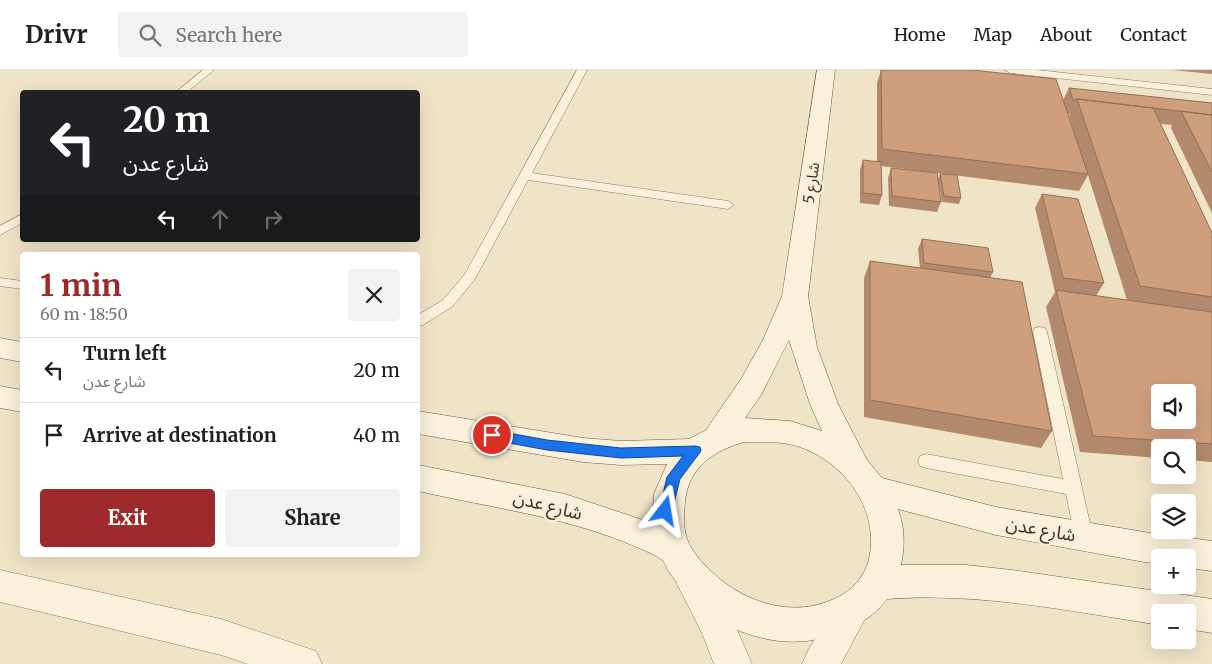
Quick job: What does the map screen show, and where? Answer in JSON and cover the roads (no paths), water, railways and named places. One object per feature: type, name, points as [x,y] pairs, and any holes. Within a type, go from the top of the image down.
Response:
[{"type":"street","name":"شارع 5","points":[[733,664],[716,623],[682,562],[665,511],[674,477],[706,444],[751,387],[776,340],[795,296],[826,70]]},
{"type":"street","name":"شارع 5","points":[[795,296],[804,347],[824,404],[887,520],[889,552],[878,583]]},
{"type":"street","points":[[0,348],[20,352]]},
{"type":"street","points":[[0,397],[20,401]]},
{"type":"street","points":[[420,422],[583,450],[621,453],[706,444],[744,430],[774,430],[804,436],[832,449],[865,479]]},
{"type":"street","name":"شارع عدن","points":[[420,478],[565,508],[637,532],[682,562],[724,605],[767,622],[812,624],[852,609]]},
{"type":"street","name":"شارع عدن","points":[[865,479],[996,521],[1144,547],[1212,556]]},
{"type":"street","points":[[821,664],[852,609],[878,583],[921,580],[966,581],[1012,586],[1212,616]]},
{"type":"street","points":[[0,586],[221,637],[303,664]]},
{"type":"lane","points":[[184,90],[209,70]]},
{"type":"lane","points":[[420,319],[448,303],[470,276],[525,176],[578,70]]},
{"type":"lane","points":[[1010,70],[1140,88],[1212,92]]},
{"type":"lane","points":[[1132,70],[1140,88]]},
{"type":"lane","points":[[525,176],[728,205]]},
{"type":"lane","points":[[0,232],[20,219]]},
{"type":"lane","points":[[0,282],[20,286]]},
{"type":"lane","points":[[1040,332],[1084,537]]},
{"type":"lane","points":[[926,461],[1073,488]]}]
